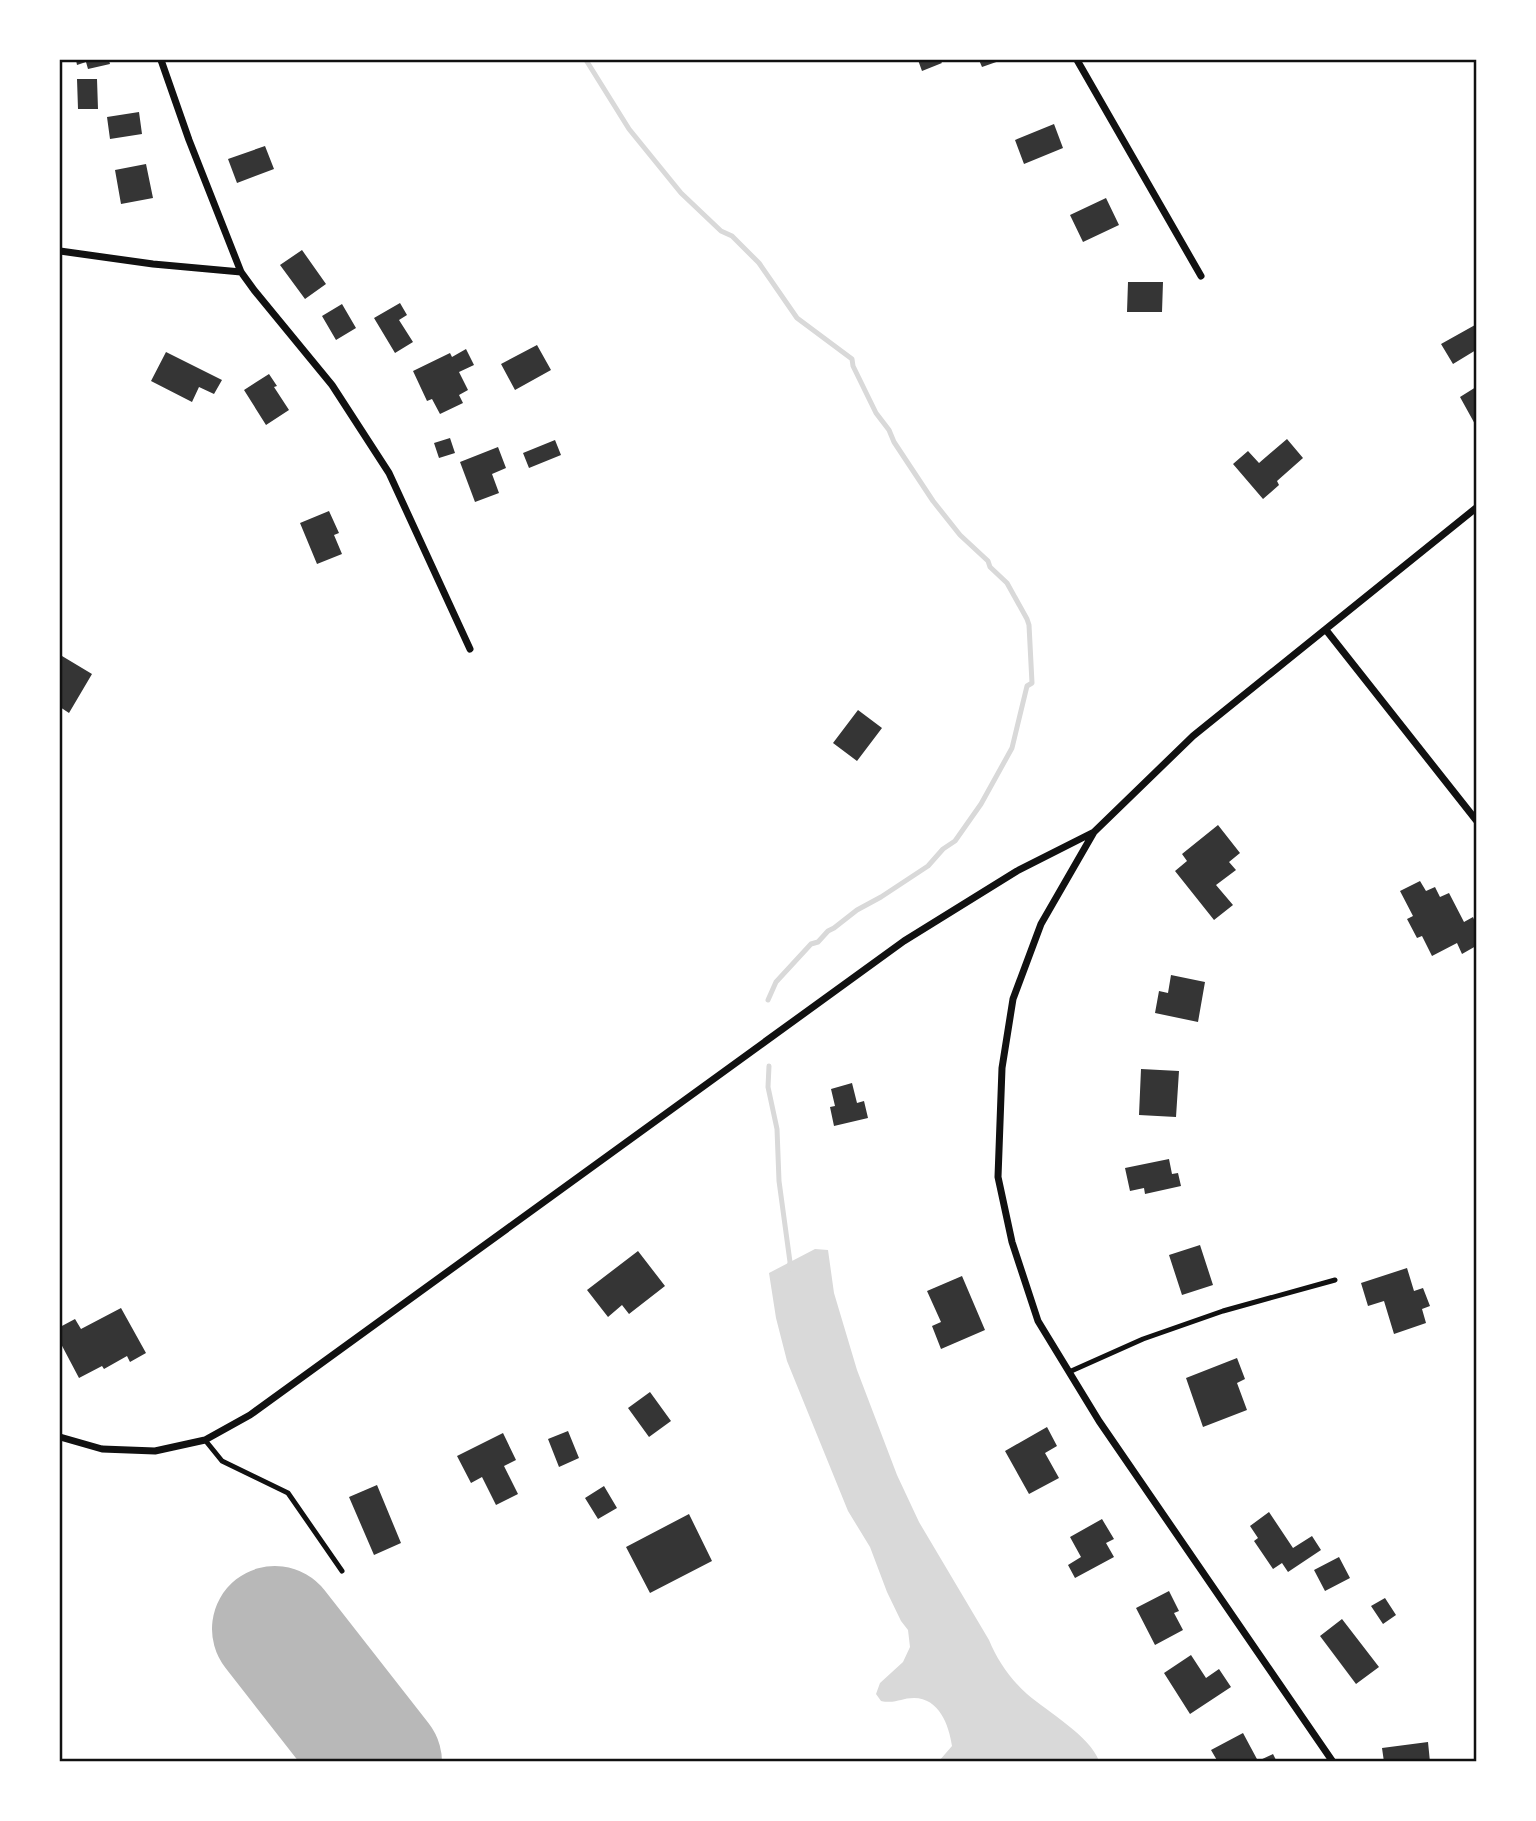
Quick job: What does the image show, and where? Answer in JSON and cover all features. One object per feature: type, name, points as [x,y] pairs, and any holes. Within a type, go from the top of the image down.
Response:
[{"type":"street","points":[[162,60],[189,140],[241,272],[332,385],[389,473],[470,649]]},
{"type":"street","points":[[1077,60],[1201,276]]},
{"type":"street","points":[[60,251],[153,264],[241,272]]},
{"type":"street","points":[[1333,1762],[1099,1421],[1038,1321],[1012,1242],[998,1177],[1002,1068],[1013,999],[1041,924],[1094,832],[1193,736],[1476,508]]},
{"type":"street","points":[[1326,630],[1476,820]]},
{"type":"street","points":[[60,1437],[102,1449],[155,1451],[205,1440],[250,1415],[904,941],[1017,871],[1094,832]]},
{"type":"lane","points":[[1069,1372],[1143,1339],[1223,1311],[1335,1280]]},
{"type":"lane","points":[[205,1440],[222,1461],[288,1493],[342,1571]]},
{"type":"shaded area","points":[[815,1249],[828,1250],[834,1293],[857,1370],[897,1475],[919,1522],[1010,1676],[1027,1694],[1078,1734],[1099,1761],[939,1761],[952,1746],[945,1722],[936,1708],[923,1699],[881,1701],[876,1694],[880,1683],[903,1662],[910,1647],[908,1630],[887,1592],[870,1547],[848,1511],[787,1361],[776,1318],[769,1273]]},
{"type":"building","points":[[76,60],[109,60],[110,64],[88,69],[86,62],[77,65]]},
{"type":"building","points":[[918,60],[940,60],[942,63],[922,71]]},
{"type":"building","points":[[979,60],[1002,60],[982,67]]},
{"type":"building","points":[[77,79],[97,79],[98,109],[78,109]]},
{"type":"building","points":[[139,112],[142,134],[110,139],[107,117]]},
{"type":"building","points":[[1054,124],[1063,148],[1024,164],[1015,140]]},
{"type":"building","points":[[265,146],[274,169],[237,183],[228,159]]},
{"type":"building","points":[[146,164],[153,198],[121,204],[115,170]]},
{"type":"building","points":[[1106,198],[1119,225],[1083,242],[1070,215]]},
{"type":"building","points":[[302,250],[326,284],[305,299],[280,265]]},
{"type":"building","points":[[1128,282],[1163,282],[1162,312],[1127,312]]},
{"type":"building","points":[[400,303],[407,315],[399,320],[413,342],[395,353],[374,318]]},
{"type":"building","points":[[342,304],[356,328],[336,340],[322,316]]},
{"type":"building","points":[[1475,325],[1476,350],[1453,364],[1441,344]]},
{"type":"building","points":[[537,345],[551,370],[515,390],[501,364]]},
{"type":"building","points":[[466,349],[474,365],[459,372],[468,390],[459,395],[463,403],[440,414],[432,399],[427,401],[413,371],[450,353],[452,357]]},
{"type":"building","points":[[166,352],[222,380],[214,394],[199,387],[192,402],[151,381]]},
{"type":"building","points":[[269,374],[289,410],[266,425],[244,390]]},
{"type":"building","points":[[1476,387],[1476,426],[1460,397]]},
{"type":"building","points":[[450,438],[455,453],[439,458],[434,443]]},
{"type":"building","points":[[1287,439],[1303,458],[1277,481],[1279,485],[1263,499],[1233,464],[1248,451],[1259,463]]},
{"type":"building","points":[[555,440],[561,455],[529,468],[523,453]]},
{"type":"building","points":[[498,447],[506,468],[492,474],[499,493],[475,502],[460,462]]},
{"type":"building","points":[[329,511],[339,533],[334,535],[342,554],[317,564],[300,523]]},
{"type":"building","points":[[62,656],[92,674],[69,713],[60,707]]},
{"type":"building","points":[[858,710],[882,728],[857,761],[833,743]]},
{"type":"building","points":[[1218,825],[1240,853],[1229,862],[1236,870],[1216,885],[1233,905],[1214,920],[1175,871],[1187,861],[1182,854]]},
{"type":"building","points":[[1420,881],[1426,891],[1435,887],[1440,897],[1449,893],[1464,922],[1473,917],[1476,924],[1476,946],[1462,954],[1457,943],[1432,956],[1422,936],[1417,938],[1407,919],[1413,916],[1400,891]]},
{"type":"building","points":[[1171,975],[1205,982],[1198,1022],[1155,1013],[1159,991],[1168,993]]},
{"type":"building","points":[[1141,1069],[1179,1071],[1176,1117],[1139,1115]]},
{"type":"building","points":[[852,1083],[857,1103],[864,1101],[868,1118],[834,1126],[830,1107],[835,1106],[831,1089]]},
{"type":"building","points":[[1169,1159],[1172,1174],[1178,1173],[1181,1186],[1145,1194],[1144,1188],[1130,1191],[1125,1168]]},
{"type":"building","points":[[1200,1245],[1213,1285],[1182,1295],[1169,1255]]},
{"type":"building","points":[[638,1251],[665,1286],[629,1314],[622,1305],[608,1317],[587,1290]]},
{"type":"building","points":[[1407,1268],[1414,1291],[1423,1288],[1430,1306],[1422,1309],[1426,1323],[1394,1334],[1384,1301],[1368,1306],[1361,1283]]},
{"type":"building","points":[[962,1276],[985,1330],[941,1349],[932,1326],[941,1322],[927,1291]]},
{"type":"building","points":[[121,1308],[146,1353],[130,1362],[127,1356],[104,1369],[102,1366],[79,1378],[60,1342],[60,1327],[75,1319],[81,1329]]},
{"type":"building","points":[[1237,1358],[1245,1379],[1237,1383],[1247,1410],[1203,1427],[1186,1378]]},
{"type":"building","points":[[650,1392],[671,1421],[649,1437],[628,1408]]},
{"type":"building","points":[[1047,1427],[1057,1446],[1045,1453],[1059,1478],[1029,1494],[1005,1451]]},
{"type":"building","points":[[568,1431],[579,1458],[559,1467],[548,1439]]},
{"type":"building","points":[[503,1433],[516,1460],[504,1466],[518,1494],[496,1505],[482,1477],[471,1483],[457,1456]]},
{"type":"building","points":[[377,1485],[401,1543],[374,1555],[349,1497]]},
{"type":"building","points":[[604,1486],[617,1508],[598,1519],[585,1498]]},
{"type":"building","points":[[1269,1512],[1293,1548],[1312,1536],[1321,1550],[1288,1572],[1282,1563],[1273,1569],[1254,1541],[1258,1538],[1250,1526]]},
{"type":"building","points":[[689,1514],[712,1561],[650,1593],[626,1547]]},
{"type":"building","points":[[1102,1519],[1114,1539],[1106,1543],[1114,1557],[1075,1578],[1068,1565],[1081,1557],[1070,1537]]},
{"type":"building","points":[[1339,1557],[1350,1578],[1325,1591],[1314,1570]]},
{"type":"building","points":[[1169,1591],[1179,1611],[1174,1613],[1183,1630],[1155,1645],[1136,1608]]},
{"type":"building","points":[[1385,1598],[1396,1615],[1383,1624],[1371,1606]]},
{"type":"building","points":[[1342,1619],[1379,1667],[1356,1684],[1320,1636]]},
{"type":"building","points":[[1191,1655],[1206,1678],[1219,1669],[1231,1687],[1190,1714],[1164,1673]]},
{"type":"building","points":[[1243,1733],[1258,1761],[1273,1754],[1277,1762],[1218,1762],[1211,1750]]},
{"type":"building","points":[[1428,1742],[1430,1762],[1384,1762],[1382,1748]]},
{"type":"waterway","points":[[586,60],[629,129],[681,193],[759,263],[797,318],[852,359],[876,413],[933,501],[960,535],[1007,583],[1029,625],[1032,683],[1027,686],[1012,748],[981,804],[955,841],[943,849],[928,866],[857,910],[828,931],[818,942],[811,944],[776,982],[768,1000]]},
{"type":"waterway","points":[[769,1066],[768,1087],[777,1129],[779,1181],[789,1269]]},
{"type":"runway","points":[[275,1629],[379,1762]]}]
